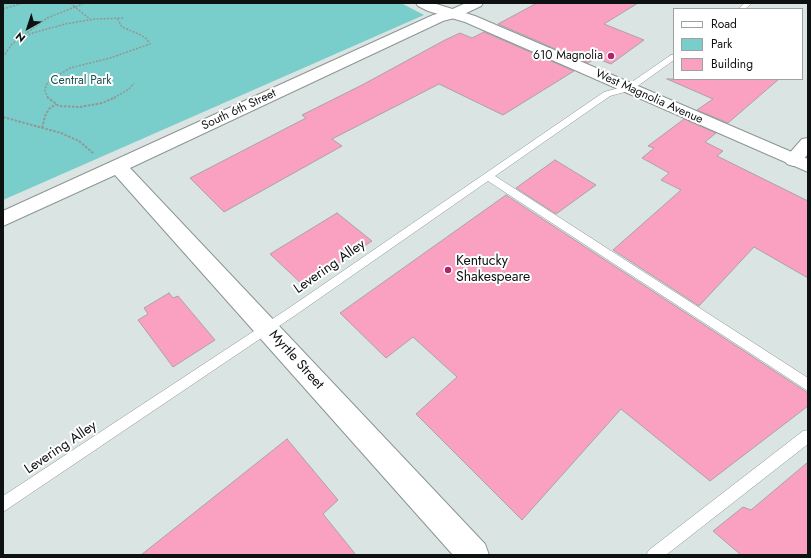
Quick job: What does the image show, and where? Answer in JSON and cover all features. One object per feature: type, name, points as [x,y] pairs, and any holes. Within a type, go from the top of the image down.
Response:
[{"type":"street","name":"West Magnolia Avenue","points":[[423,3],[433,8],[470,19],[801,163]]},
{"type":"street","name":"South 6th Street","points":[[3,219],[438,18],[453,14],[476,3]]},
{"type":"street","points":[[801,163],[808,143]]},
{"type":"street","name":"Myrtle Street","points":[[118,166],[474,555]]},
{"type":"lane","name":"Levering Alley","points":[[3,506],[267,329],[607,94],[629,88],[673,58]]},
{"type":"lane","points":[[488,176],[808,385]]},
{"type":"lane","points":[[654,555],[808,436]]},
{"type":"path","points":[[3,9],[23,3]]},
{"type":"path","points":[[70,3],[91,20]]},
{"type":"path","points":[[3,57],[12,44],[47,18],[83,4]]},
{"type":"path","points":[[117,18],[122,27],[140,34],[147,39],[150,44],[110,58],[82,63],[59,73],[46,86],[45,91],[47,97],[56,104],[75,107],[102,103],[122,94],[134,83]]},
{"type":"path","points":[[17,40],[49,28],[91,20],[124,18]]},
{"type":"path","points":[[42,128],[45,116],[49,109],[56,104]]},
{"type":"path","points":[[3,116],[61,133],[79,141],[93,153]]},
{"type":"green space","name":"Central Park","points":[[3,3],[401,3],[424,15],[3,200]]},
{"type":"building","points":[[537,3],[638,3],[604,24],[644,40],[611,64],[596,58],[588,63],[498,24]]},
{"type":"building","points":[[484,32],[574,71],[503,115],[439,84],[332,139],[342,146],[224,212],[190,178],[306,118],[302,115],[362,85],[445,40],[460,33],[472,38]]},
{"type":"building","points":[[667,79],[778,80],[728,123],[697,110],[713,99]]},
{"type":"building","points":[[684,119],[716,133],[705,142],[723,151],[717,156],[808,201],[808,278],[754,247],[699,306],[613,250],[681,190],[661,180],[669,173],[642,158],[654,148],[648,146]]},
{"type":"building","points":[[555,160],[596,185],[556,214],[516,188]]},
{"type":"building","points":[[506,195],[808,393],[808,406],[710,481],[621,409],[522,520],[416,414],[457,377],[413,337],[386,358],[340,313]]},
{"type":"building","points":[[337,213],[372,241],[304,286],[270,254]]},
{"type":"building","points":[[169,293],[173,298],[178,296],[215,340],[173,367],[138,320],[148,314],[144,308]]},
{"type":"building","points":[[287,439],[338,500],[323,514],[356,555],[141,555]]},
{"type":"building","points":[[808,462],[808,555],[741,555],[713,531],[743,507],[751,510]]},
{"type":"place","name":"610 Magnolia","points":[[611,56]]},
{"type":"place","name":"Kentucky Shakespeare","points":[[448,270]]}]
